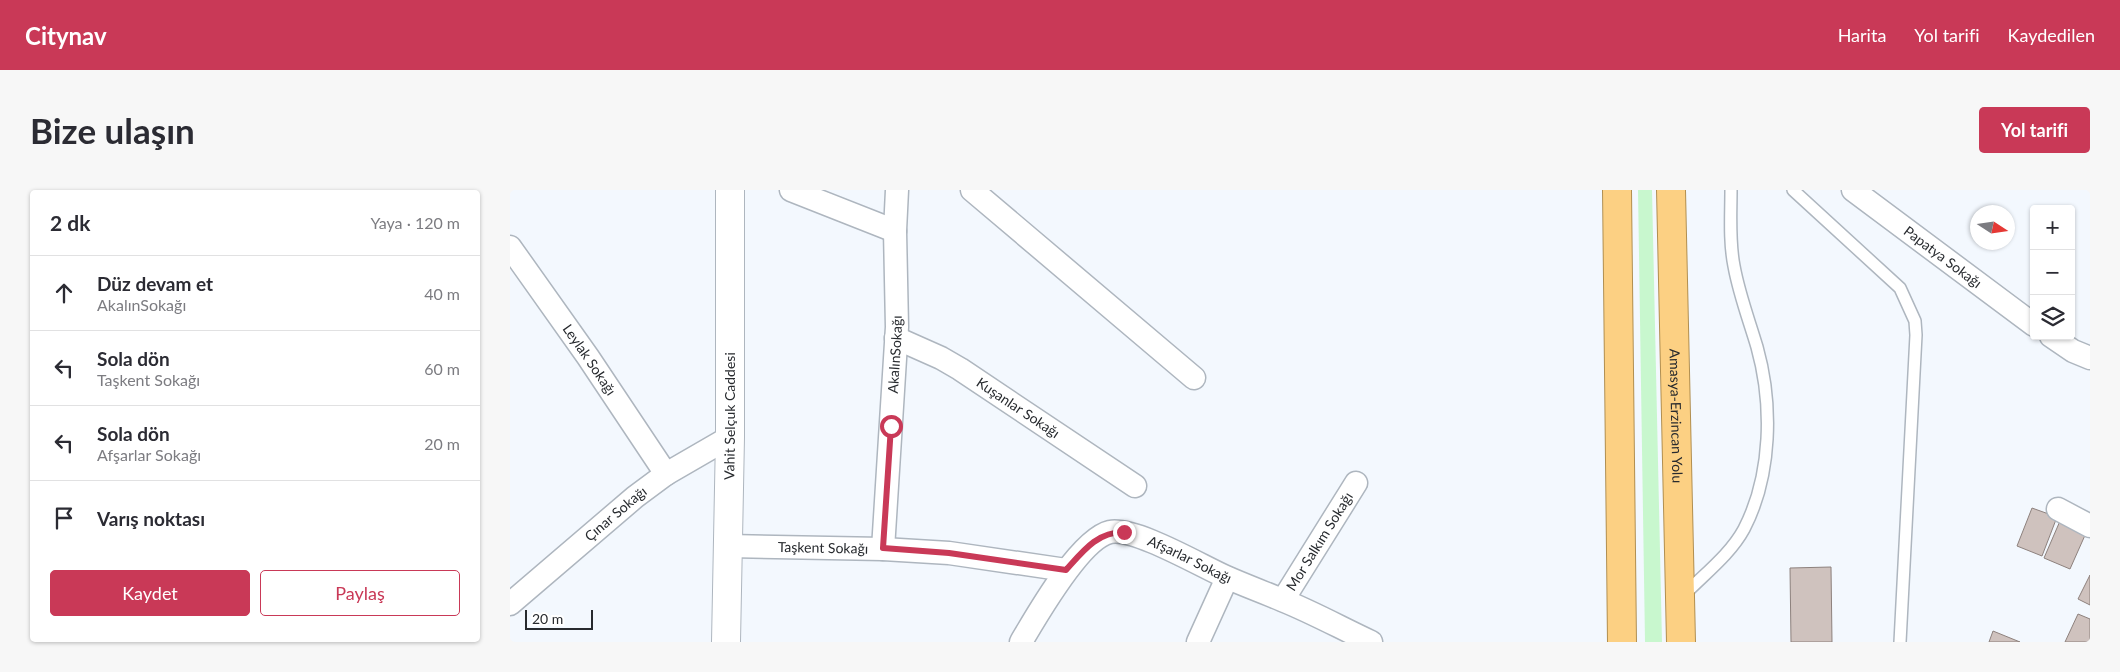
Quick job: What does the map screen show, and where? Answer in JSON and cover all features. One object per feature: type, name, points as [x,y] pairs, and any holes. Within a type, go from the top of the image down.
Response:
[{"type":"highway","points":[[1616,190],[1622,642]]},
{"type":"highway","name":"Amasya-Erzincan Yolu","points":[[1671,190],[1681,642]]},
{"type":"street","name":"Vahit Selçuk Caddesi","points":[[726,642],[730,437],[730,190]]},
{"type":"street","points":[[791,190],[895,231]]},
{"type":"street","name":"AkalınSokağı","points":[[883,548],[896,338],[895,231],[897,190]]},
{"type":"street","points":[[972,190],[1194,378]]},
{"type":"street","name":"Papatya Sokağı","points":[[1854,190],[2030,322]]},
{"type":"street","name":"Leylak Sokağı","points":[[510,247],[588,357],[666,474]]},
{"type":"street","name":"Kuşanlar Sokağı","points":[[896,338],[941,358],[960,369],[1135,486]]},
{"type":"street","points":[[2057,340],[2073,351],[2090,358]]},
{"type":"street","name":"Çınar Sokağı","points":[[510,604],[635,497],[666,474],[730,437]]},
{"type":"street","name":"Mor Salkım Sokağı","points":[[1283,600],[1356,483]]},
{"type":"street","points":[[2058,509],[2090,526]]},
{"type":"street","name":"Afşarlar Sokağı","points":[[1021,642],[1066,570],[1096,540],[1110,532],[1124,532],[1141,537],[1227,578],[1283,600],[1370,642]]},
{"type":"street","name":"Taşkent Sokağı","points":[[729,546],[883,548],[949,553],[1066,570]]},
{"type":"street","points":[[1198,642],[1227,578]]},
{"type":"lane","points":[[1680,599],[1732,546],[1744,529],[1758,492],[1765,451],[1768,409],[1757,348],[1739,292],[1733,263],[1730,190]]},
{"type":"lane","points":[[1793,190],[1900,288],[1914,321],[1916,335],[1900,642]]},
{"type":"green space","points":[[1638,190],[1652,190],[1662,642],[1645,642]]},
{"type":"building","points":[[2032,508],[2057,517],[2042,556],[2017,546]]},
{"type":"building","points":[[2060,521],[2086,533],[2070,569],[2044,558]]},
{"type":"building","points":[[1831,567],[1832,642],[1791,642],[1790,568]]},
{"type":"building","points":[[2090,575],[2090,605],[2078,599]]},
{"type":"building","points":[[2078,614],[2090,619],[2090,642],[2065,642]]},
{"type":"building","points":[[1993,631],[2020,642],[1989,642]]},
{"type":"route","points":[[891,426],[883,548],[949,553],[1066,570],[1096,540],[1110,532],[1124,532]]}]
